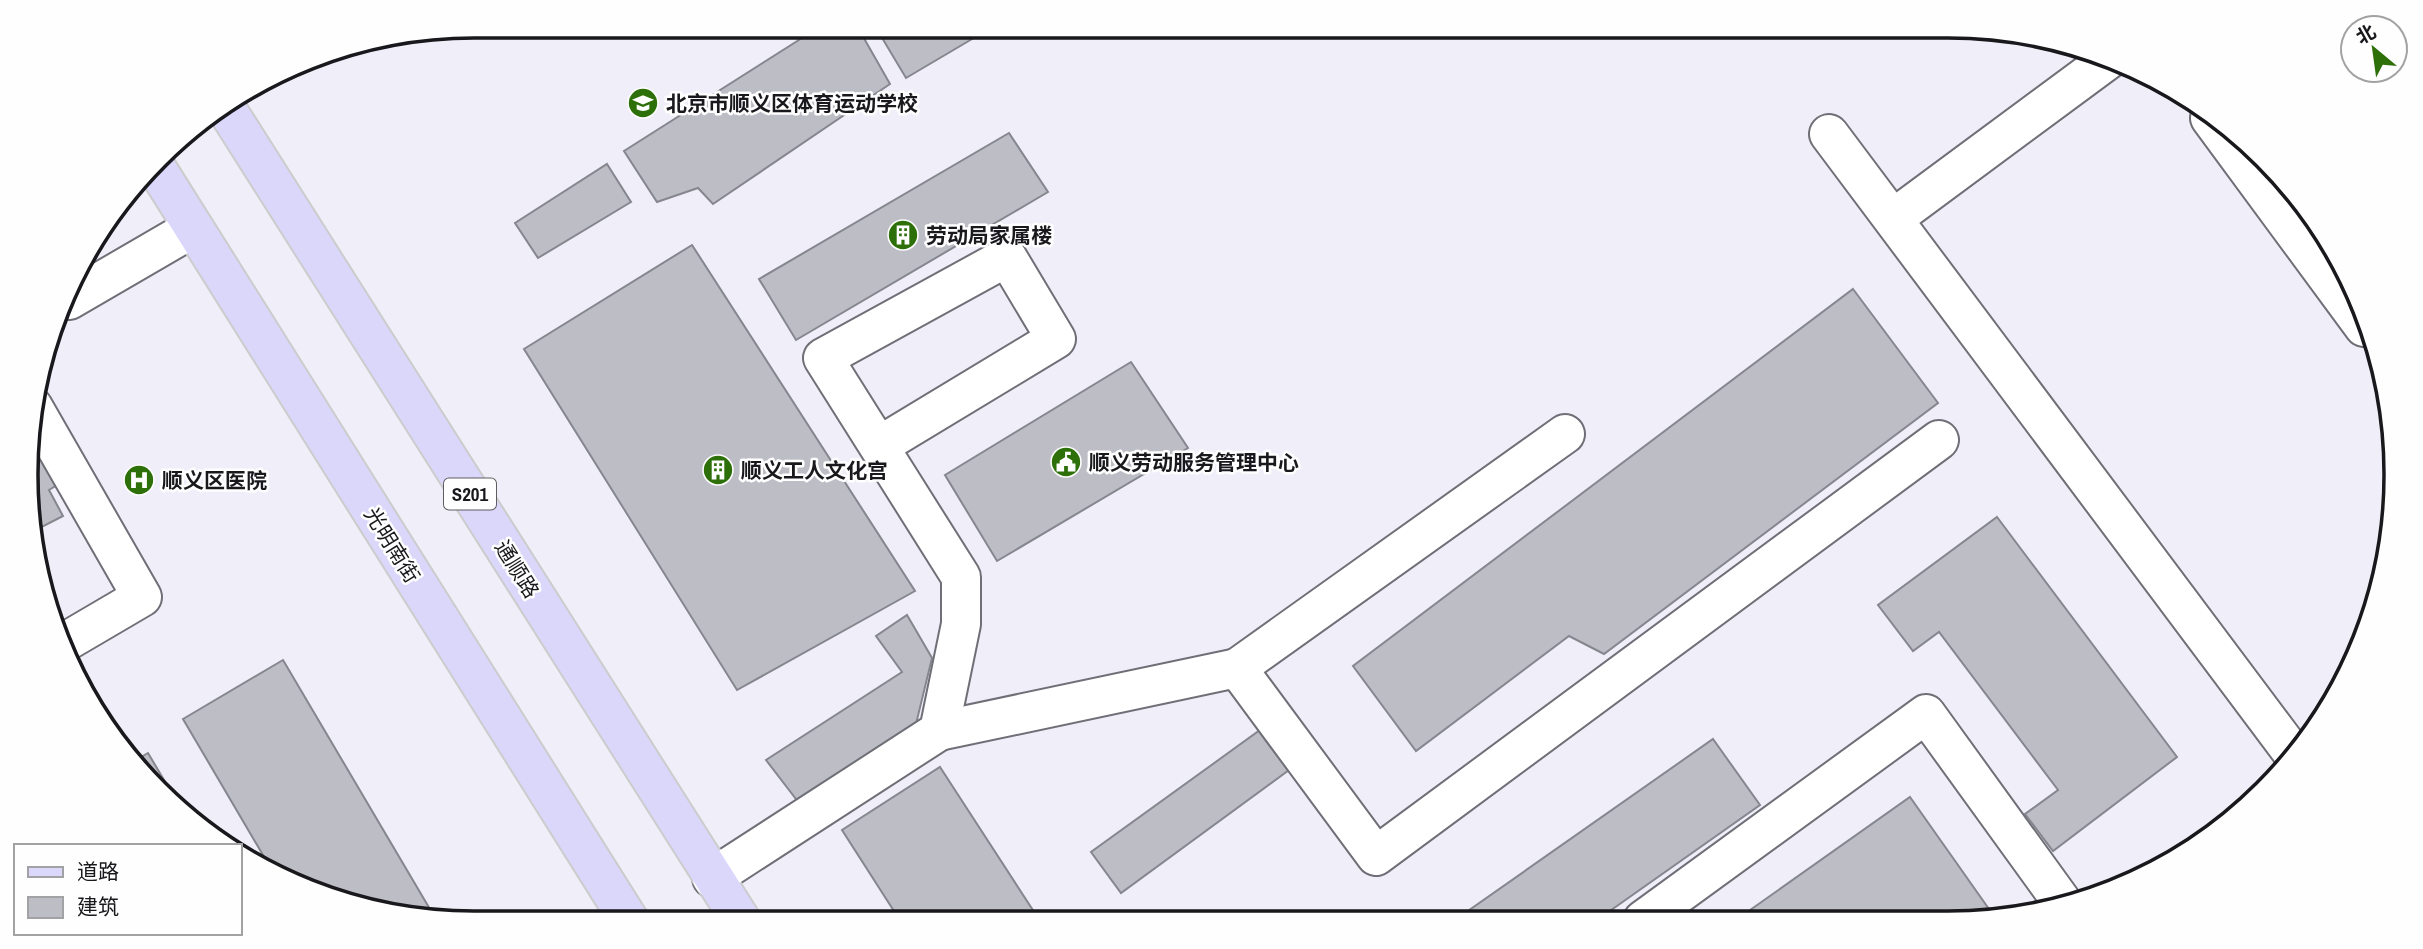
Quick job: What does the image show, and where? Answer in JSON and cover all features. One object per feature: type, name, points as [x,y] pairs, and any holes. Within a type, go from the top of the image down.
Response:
[{"type":"main road","name":"通顺路","points":[[229,114],[734,911]]},
{"type":"main road","name":"光明南街","points":[[159,173],[623,911]]},
{"type":"street","points":[[1894,218],[2099,66]]},
{"type":"street","points":[[1829,134],[2288,747]]},
{"type":"street","points":[[2224,137],[2352,311]]},
{"type":"street","points":[[77,295],[193,228]]},
{"type":"street","points":[[878,446],[1056,340],[1007,257],[823,358],[878,446],[961,577],[961,624],[939,731]]},
{"type":"street","points":[[42,422],[142,597],[71,639]]},
{"type":"street","points":[[712,878],[939,731],[1237,668],[1565,434]]},
{"type":"street","points":[[1237,668],[1376,856],[1939,440]]},
{"type":"street","points":[[1655,911],[1926,714],[2058,897]]},
{"type":"building","points":[[802,38],[864,38],[890,84],[713,204],[698,188],[657,202],[624,151]]},
{"type":"building","points":[[882,38],[974,38],[906,78]]},
{"type":"building","name":"劳动局家属楼","points":[[1009,133],[1048,192],[796,340],[759,279]]},
{"type":"building","points":[[607,164],[631,202],[538,258],[515,223]]},
{"type":"building","name":"顺义工人文化宫","points":[[692,245],[915,591],[737,690],[524,349]]},
{"type":"building","points":[[1853,289],[1938,403],[1604,654],[1569,636],[1416,751],[1353,666]]},
{"type":"building","name":"顺义劳动服务管理中心","points":[[1131,362],[1188,448],[997,561],[945,475]]},
{"type":"building","points":[[41,449],[62,482],[49,490],[63,516],[42,527],[38,475]]},
{"type":"building","points":[[1997,517],[2177,757],[2053,851],[2025,814],[2058,790],[1939,632],[1913,651],[1878,605]]},
{"type":"building","points":[[907,615],[932,658],[916,724],[799,803],[766,760],[902,672],[876,636]]},
{"type":"building","points":[[283,660],[429,908],[362,896],[308,877],[264,856],[183,719]]},
{"type":"building","points":[[1260,730],[1289,770],[1121,893],[1091,852]]},
{"type":"building","points":[[1713,739],[1760,805],[1610,911],[1468,911]]},
{"type":"building","points":[[148,753],[165,782],[147,762],[142,756]]},
{"type":"building","points":[[940,767],[1034,911],[894,911],[842,830]]},
{"type":"building","points":[[1910,797],[1989,909],[1949,911],[1749,911]]},
{"type":"place","name":"北京市顺义区体育运动学校","points":[[643,103]]},
{"type":"place","name":"劳动局家属楼","points":[[903,235]]},
{"type":"place","name":"顺义劳动服务管理中心","points":[[1066,462]]},
{"type":"place","name":"顺义工人文化宫","points":[[718,470]]},
{"type":"place","name":"顺义区医院","points":[[139,480]]}]
